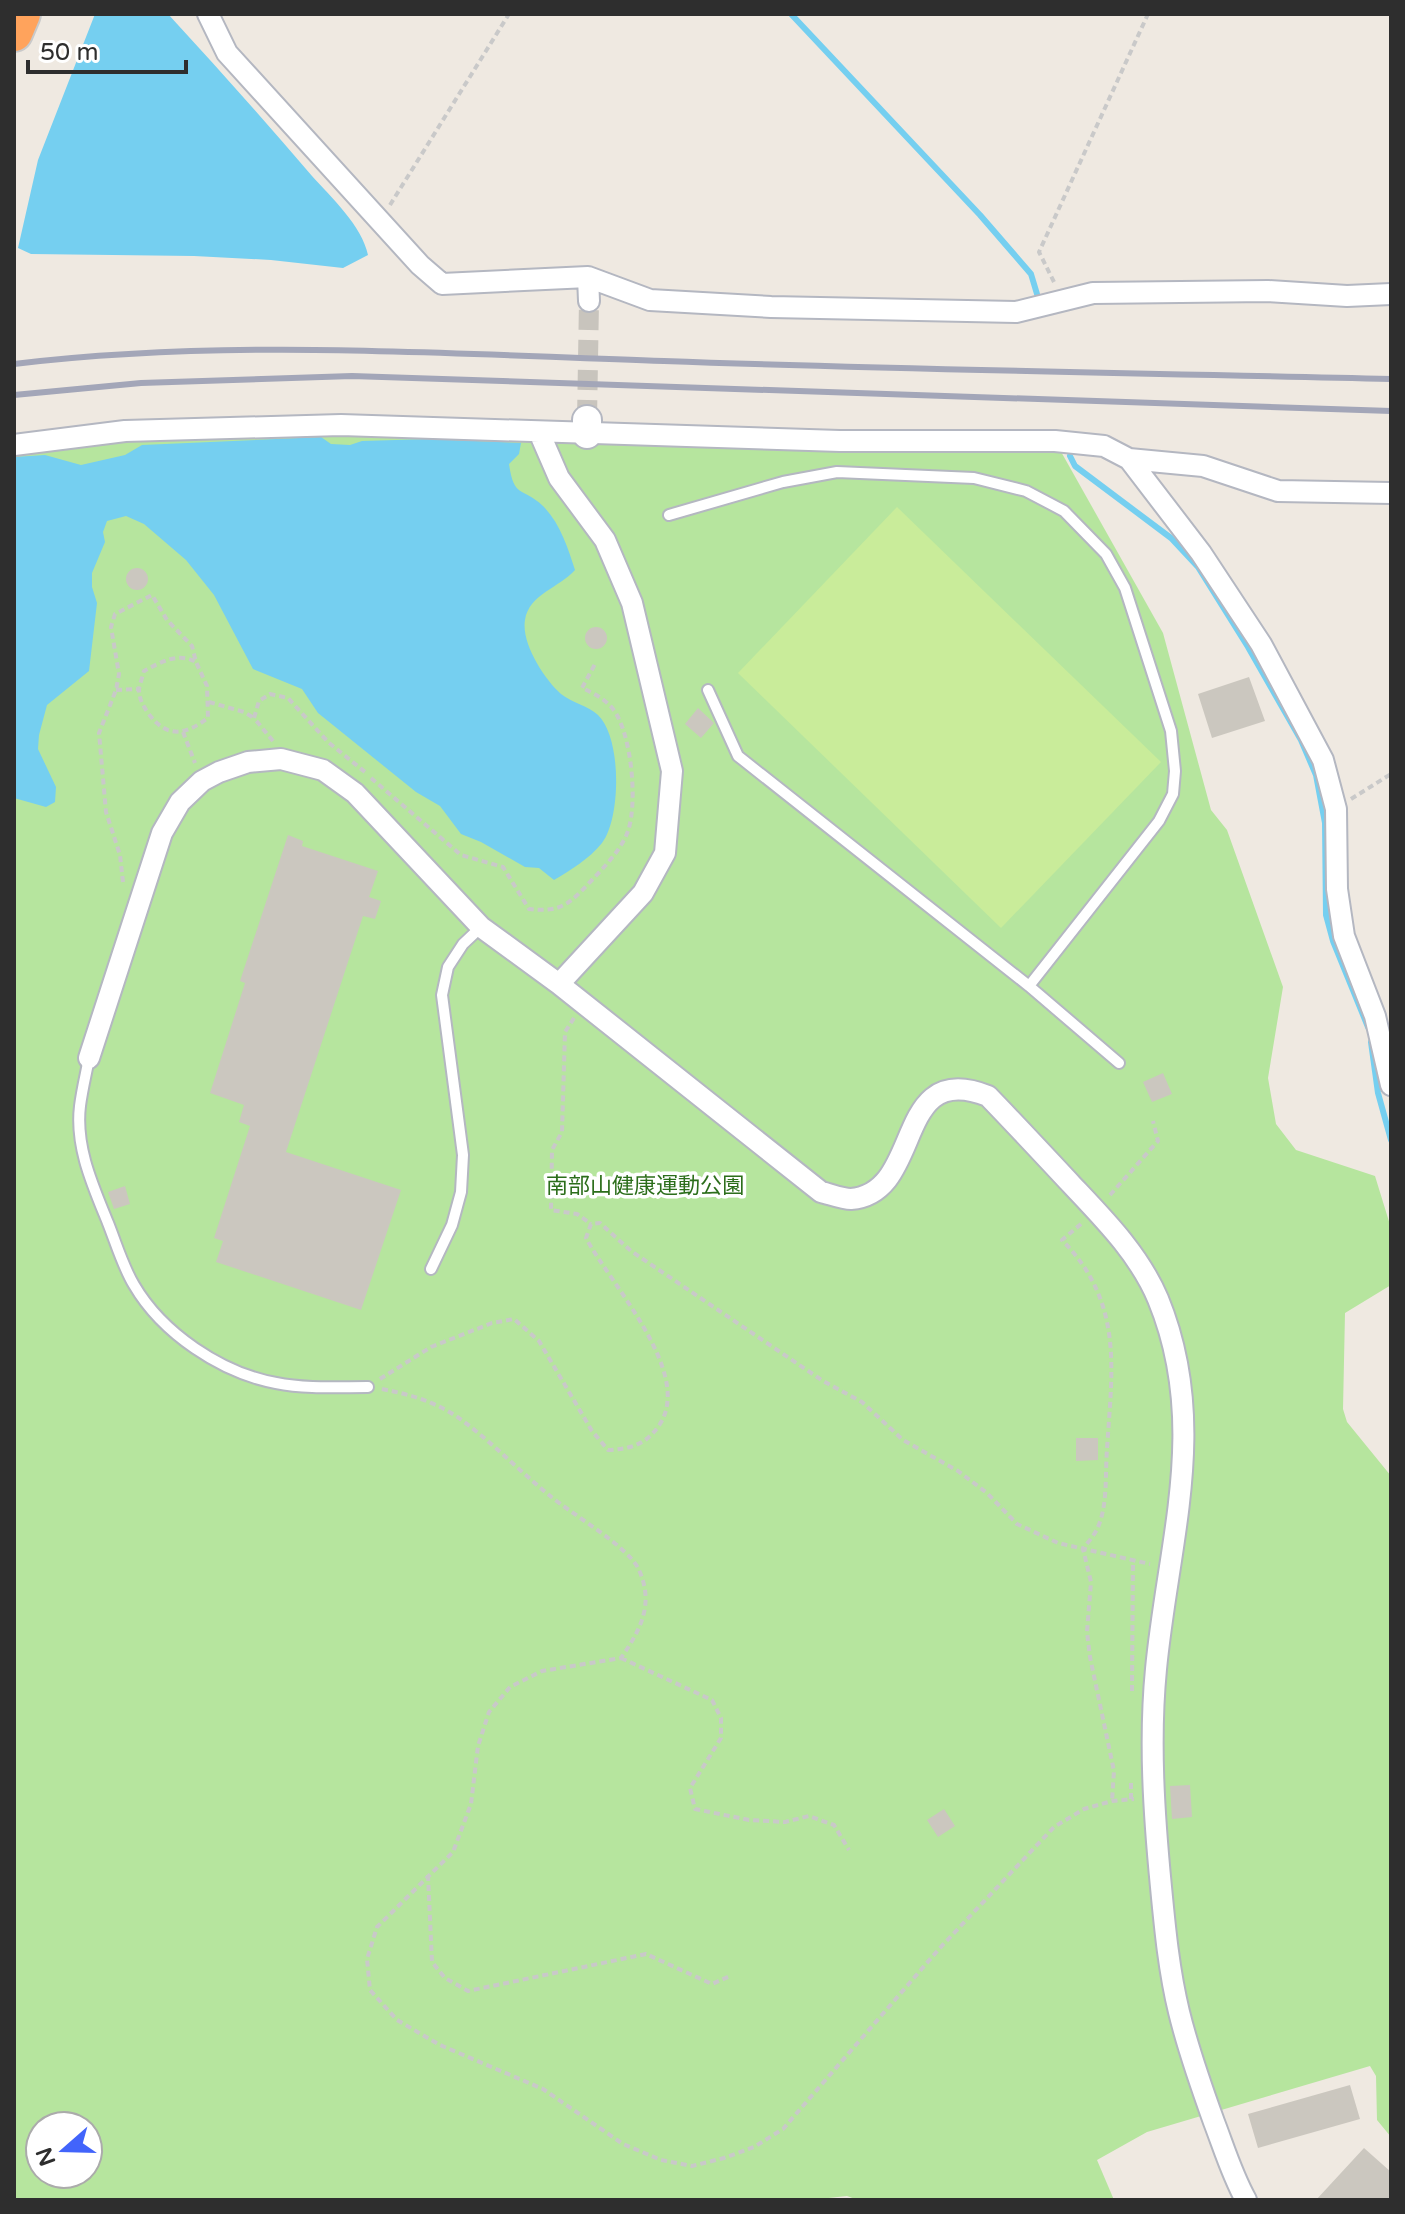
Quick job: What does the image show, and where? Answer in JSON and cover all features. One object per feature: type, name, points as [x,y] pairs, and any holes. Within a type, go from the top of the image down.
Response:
[{"type":"highway","points":[[14,33],[22,14]]},
{"type":"street","points":[[208,14],[227,53],[420,265],[442,284],[588,277],[650,300],[771,307],[1016,312],[1093,293],[1268,291],[1347,296],[1391,294]]},
{"type":"street","points":[[588,277],[589,301]]},
{"type":"street","points":[[14,445],[125,431],[341,425],[539,432],[587,427],[840,441],[1055,441],[1104,446],[1129,459],[1203,466],[1278,491],[1391,493]]},
{"type":"street","points":[[539,432],[559,478],[605,540],[632,603],[672,771],[665,853],[643,893],[559,984]]},
{"type":"street","points":[[1129,459],[1201,553],[1261,644],[1323,760],[1336,809],[1337,889],[1344,936],[1375,1016],[1391,1085]]},
{"type":"street","points":[[89,1058],[162,833],[180,802],[202,781],[219,772],[248,762],[281,759],[323,770],[355,793],[481,927],[559,984],[821,1192],[849,1199],[874,1193],[893,1175],[918,1112],[940,1093],[968,1089],[988,1096],[1096,1211],[1137,1262],[1157,1298],[1172,1341],[1181,1381],[1185,1421],[1183,1474],[1156,1671],[1153,1798],[1170,1969],[1179,2015],[1205,2097],[1246,2200]]},
{"type":"lane","points":[[669,515],[783,482],[837,472],[974,478],[1026,491],[1064,511],[1106,554],[1125,588],[1171,731],[1175,771],[1173,794],[1159,821],[1029,986]]},
{"type":"lane","points":[[708,690],[738,756],[1029,986],[1119,1063]]},
{"type":"lane","points":[[431,1269],[452,1225],[461,1192],[463,1155],[442,995],[448,967],[463,944],[481,927]]},
{"type":"lane","points":[[89,1058],[79,1108],[81,1144],[88,1173],[132,1283],[149,1308],[197,1349],[234,1369],[275,1383],[318,1388],[368,1387]]},
{"type":"path","points":[[380,221],[509,14]]},
{"type":"path","points":[[1064,302],[1039,252],[1148,14]]},
{"type":"path","points":[[134,919],[125,893],[120,855],[106,812],[100,744],[102,719],[116,690],[119,674],[111,627],[115,614],[152,595],[167,620],[192,646],[207,686],[208,718],[183,732],[167,731],[154,721],[141,703],[139,689],[144,671],[159,663],[186,657],[196,662]]},
{"type":"path","points":[[254,718],[259,701],[270,694],[288,698],[328,742],[442,840],[461,855],[503,867],[529,909],[546,911],[563,908],[614,856],[628,833],[632,808],[631,776],[622,727],[613,709],[582,688],[595,664]]},
{"type":"path","points":[[116,690],[139,689]]},
{"type":"path","points":[[209,702],[254,718],[276,745],[281,759]]},
{"type":"path","points":[[183,732],[202,781]]},
{"type":"path","points":[[1336,809],[1391,774]]},
{"type":"path","points":[[584,1005],[565,1032],[562,1132],[552,1150],[551,1210],[577,1214],[591,1224],[600,1223],[631,1251],[823,1381],[862,1402],[903,1440],[958,1471],[987,1493],[1017,1524],[1058,1543],[1170,1568]]},
{"type":"path","points":[[1112,1801],[1114,1771],[1087,1632],[1091,1582],[1083,1549],[1097,1529],[1103,1502],[1113,1358],[1099,1295],[1081,1260],[1062,1240],[1096,1211],[1158,1141],[1153,1121]]},
{"type":"path","points":[[368,1387],[431,1347],[492,1323],[514,1319],[539,1341],[592,1431],[608,1450],[630,1449],[652,1436],[668,1411],[668,1379],[656,1347],[586,1238],[591,1224]]},
{"type":"path","points":[[368,1387],[414,1395],[454,1415],[551,1497],[602,1533],[637,1566],[646,1600],[639,1632],[621,1658]]},
{"type":"path","points":[[1132,1704],[1133,1561]]},
{"type":"path","points":[[849,1850],[834,1825],[809,1816],[785,1822],[749,1820],[695,1809],[690,1788],[721,1738],[721,1718],[712,1700],[621,1658],[542,1671],[510,1687],[489,1712],[478,1746],[471,1804],[453,1852],[377,1927],[367,1959],[370,1990],[397,2020],[440,2045],[543,2089],[623,2144],[661,2160],[692,2166],[754,2147],[783,2129],[939,1949],[1054,1827],[1084,1809],[1112,1801],[1153,1798]]},
{"type":"path","points":[[1131,1767],[1131,1799]]},
{"type":"path","points":[[428,1875],[432,1962],[445,1978],[468,1991],[646,1954],[712,1984],[730,1976]]},
{"type":"green space","name":"南部山健康運動公園","points":[[125,431],[1055,441],[1163,633],[1211,810],[1227,830],[1283,987],[1268,1078],[1276,1124],[1296,1150],[1375,1176],[1391,1228],[1391,1285],[1345,1313],[1343,1409],[1347,1422],[1391,1476],[1391,2137],[1377,2120],[1376,2076],[1370,2066],[1147,2132],[1097,2160],[1114,2200],[858,2200],[847,2196],[810,2200],[14,2200],[14,445]]},
{"type":"green space","points":[[897,507],[1161,762],[1001,928],[738,673]]},
{"type":"water","points":[[95,14],[168,14],[345,213],[360,234],[368,255],[343,268],[194,256],[31,254],[18,248],[38,160]]},
{"type":"water","points":[[321,437],[331,444],[350,445],[362,441],[429,439],[521,443],[519,454],[509,464],[513,483],[543,506],[554,520],[575,570],[538,598],[528,611],[525,629],[530,650],[554,687],[565,697],[598,715],[606,726],[615,759],[613,816],[602,843],[554,880],[539,868],[525,867],[461,834],[440,806],[416,792],[318,713],[302,689],[253,669],[214,595],[186,560],[144,524],[126,516],[107,521],[103,532],[105,542],[92,573],[97,603],[89,671],[47,705],[39,735],[38,749],[56,787],[55,802],[46,807],[14,798],[14,457],[45,455],[81,465],[125,455],[142,445]]},
{"type":"building","points":[[137,568],[145,571],[148,579],[145,587],[137,590],[129,587],[126,579],[129,571]]},
{"type":"building","points":[[596,627],[604,630],[607,638],[604,646],[596,649],[588,646],[585,638],[588,630]]},
{"type":"building","points":[[1249,677],[1265,721],[1212,738],[1198,694]]},
{"type":"building","points":[[698,708],[714,723],[701,738],[685,724]]},
{"type":"building","points":[[288,835],[303,841],[302,846],[378,871],[369,897],[381,901],[375,919],[363,916],[286,1152],[401,1190],[361,1310],[216,1262],[223,1241],[214,1238],[250,1126],[239,1122],[244,1105],[210,1093],[245,983],[240,981]]},
{"type":"building","points":[[1163,1073],[1172,1094],[1152,1102],[1143,1082]]},
{"type":"building","points":[[125,1186],[130,1204],[114,1209],[108,1192]]},
{"type":"building","points":[[1076,1438],[1098,1438],[1098,1460],[1076,1461]]},
{"type":"building","points":[[1190,1785],[1192,1817],[1172,1819],[1170,1786]]},
{"type":"building","points":[[944,1809],[955,1826],[938,1837],[927,1820]]},
{"type":"building","points":[[1350,2085],[1360,2119],[1258,2148],[1248,2114]]},
{"type":"building","points":[[1364,2148],[1391,2172],[1391,2200],[1316,2200]]},
{"type":"waterway","points":[[791,14],[980,215],[1031,274],[1037,294]]},
{"type":"waterway","points":[[1070,456],[1075,466],[1171,538],[1198,567],[1301,740],[1316,775],[1325,823],[1326,915],[1333,941],[1368,1027]]},
{"type":"waterway","points":[[1371,1042],[1378,1093],[1391,1140]]},
{"type":"tunnel","points":[[587,420],[589,301]]},
{"type":"railway","points":[[14,364],[176,352],[339,350],[846,367],[1391,379]]},
{"type":"railway","points":[[14,395],[141,383],[352,376],[1391,411]]}]
